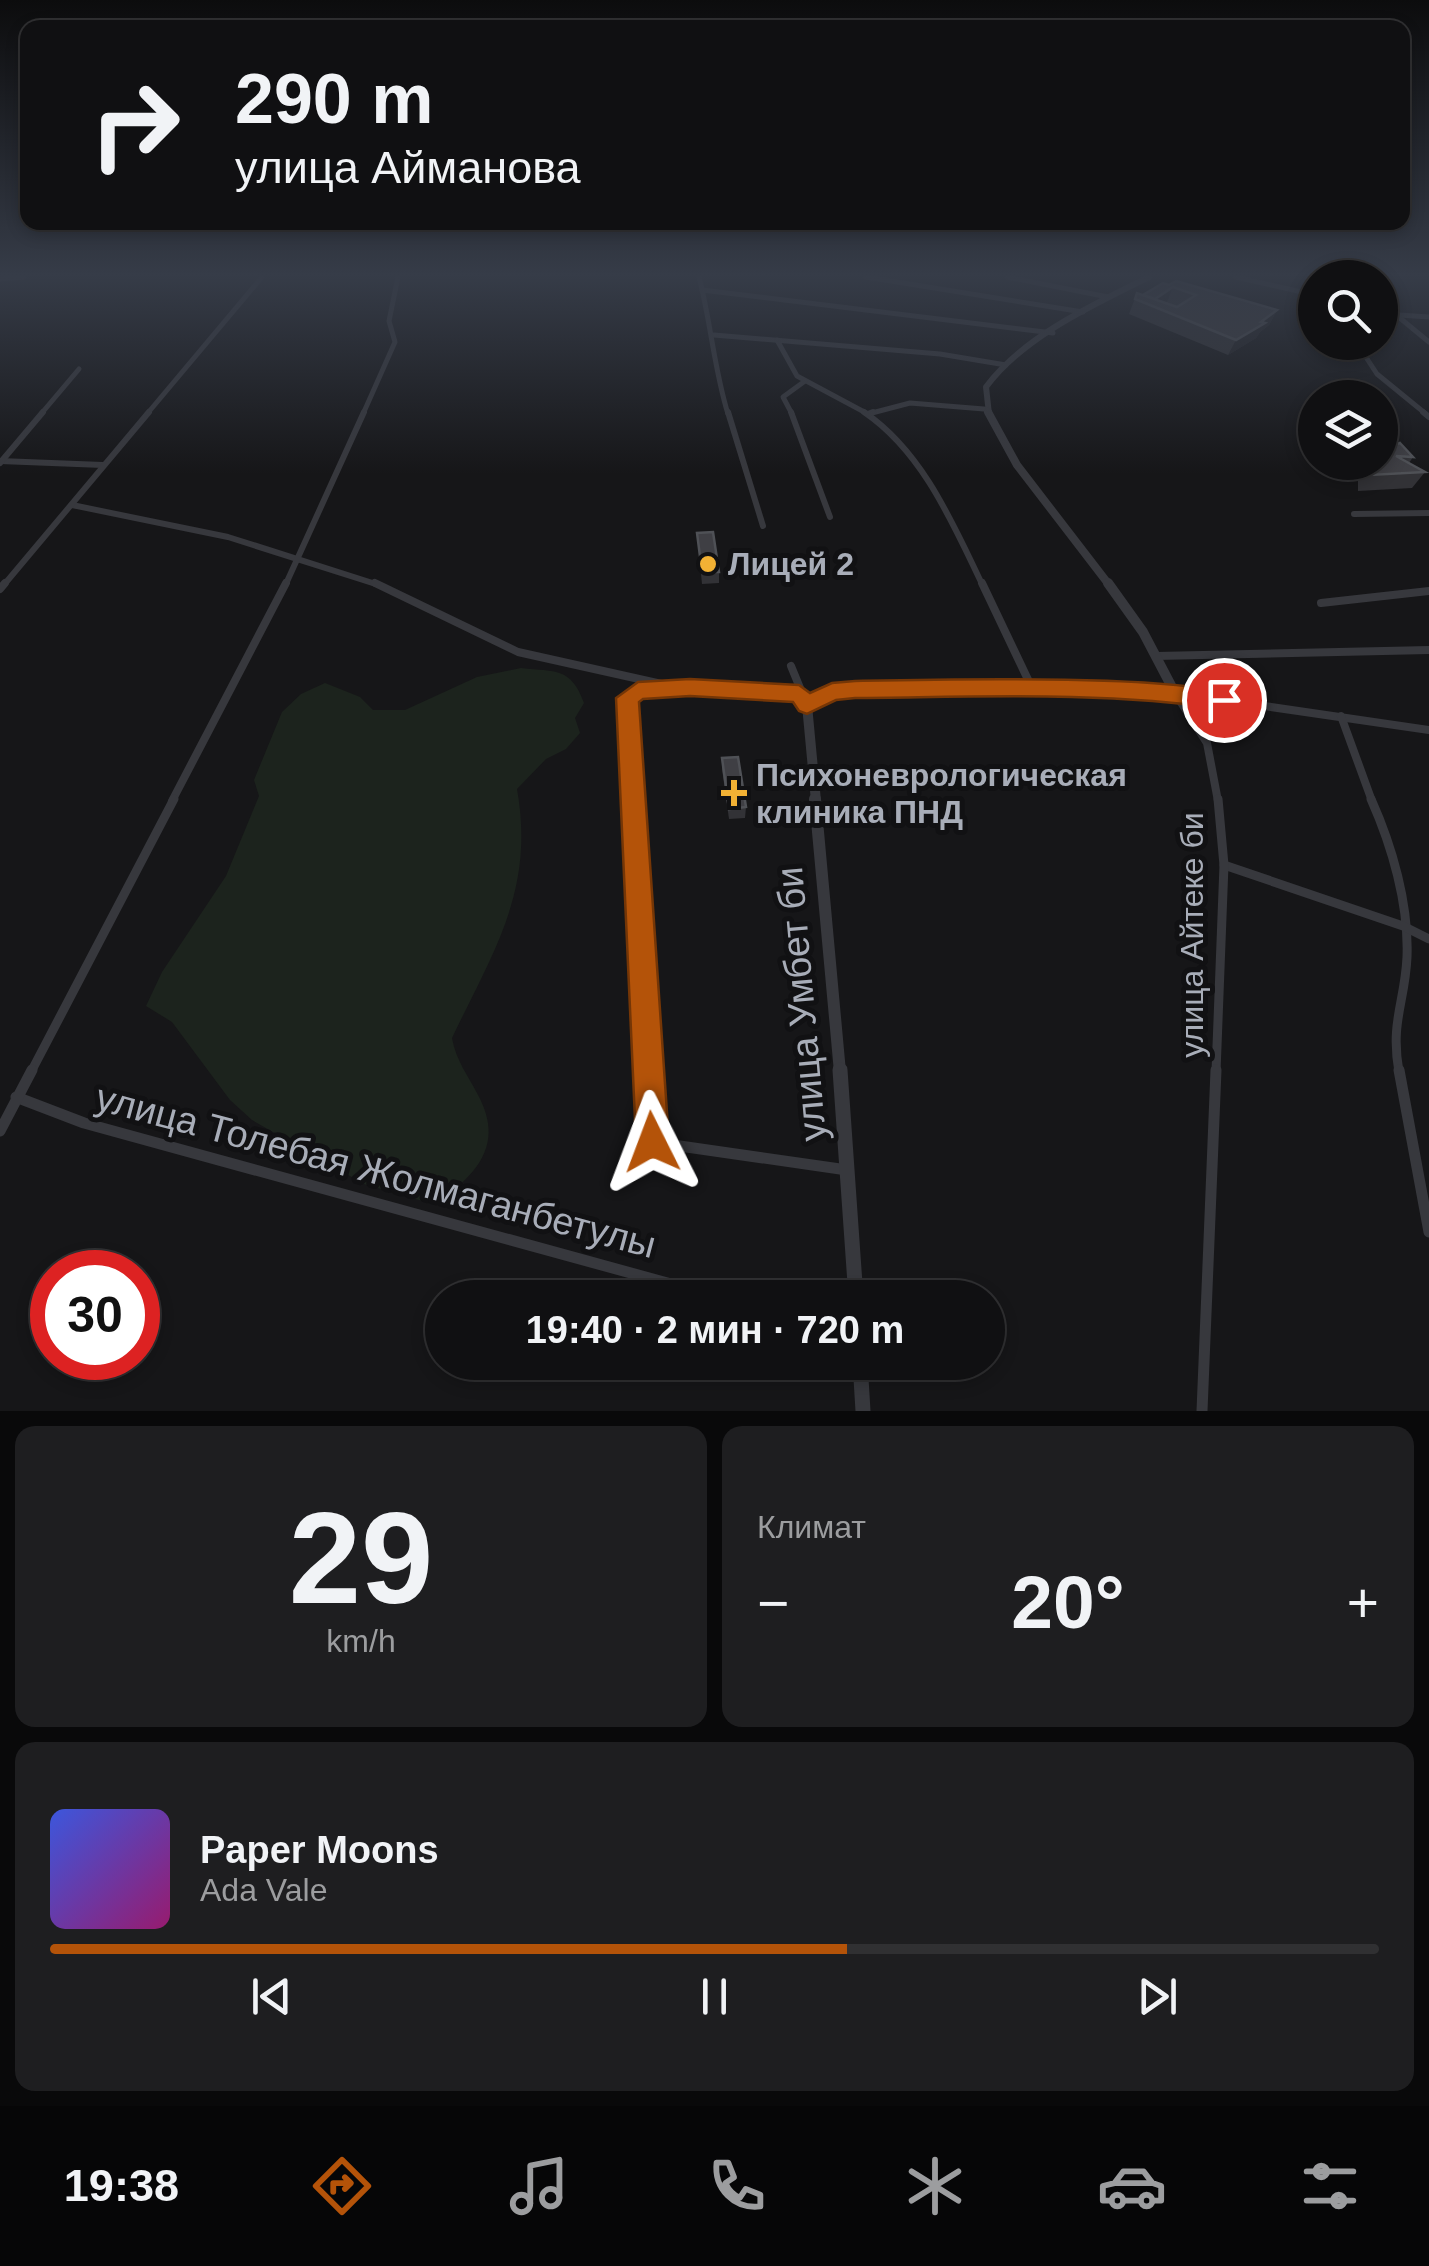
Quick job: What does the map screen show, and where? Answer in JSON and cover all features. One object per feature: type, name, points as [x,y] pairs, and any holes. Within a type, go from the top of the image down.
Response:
[{"type":"street","points":[[0,589],[206,343]]},
{"type":"street","points":[[0,1131],[300,557],[395,343]]},
{"type":"street","points":[[715,343],[718,381],[764,526]]},
{"type":"street","points":[[778,343],[791,370],[868,414],[895,435],[927,478],[1032,688]]},
{"type":"street","points":[[810,343],[1006,364]]},
{"type":"street","points":[[868,414],[883,406],[937,402],[984,409],[984,392],[1006,364],[1037,343]]},
{"type":"street","points":[[1368,360],[1377,374],[1429,416]]},
{"type":"street","points":[[1,462],[79,368]]},
{"type":"street","points":[[805,381],[783,397],[801,431],[830,517]]},
{"type":"street","name":"улица Айтеке би","points":[[984,409],[1001,444],[1131,613],[1207,743],[1220,812],[1224,865],[1202,1411]]},
{"type":"street","points":[[1,462],[103,465]]},
{"type":"street","points":[[72,504],[132,514],[300,557],[382,586],[486,640],[538,659],[675,688],[803,700],[855,689],[1032,688],[1175,694],[1429,730]]},
{"type":"street","points":[[1354,514],[1429,513]]},
{"type":"street","points":[[1321,602],[1429,591]]},
{"type":"street","points":[[1156,656],[1429,650]]},
{"type":"street","points":[[791,666],[803,700]]},
{"type":"street","points":[[675,688],[638,690],[628,698],[652,1142],[849,1170]]},
{"type":"street","name":"улица Умбет би","points":[[803,700],[849,1170],[855,1280]]},
{"type":"street","points":[[1340,716],[1394,852],[1407,956],[1393,1040],[1429,1232]]},
{"type":"street","points":[[1224,865],[1403,926],[1429,939]]},
{"type":"street","name":"улица Толебая Жолмаганбетулы","points":[[16,1097],[84,1123],[656,1280]]},
{"type":"street","points":[[861,1380],[863,1411]]},
{"type":"shaded area","points":[[521,668],[553,671],[574,683],[584,703],[575,718],[580,733],[566,749],[546,759],[517,789],[521,825],[515,889],[496,947],[452,1038],[459,1061],[486,1113],[487,1145],[473,1171],[436,1205],[364,1184],[252,1120],[230,1100],[172,1022],[146,1006],[162,972],[226,876],[259,796],[254,780],[282,712],[301,694],[325,683],[360,697],[373,710],[405,710],[477,677]]},
{"type":"building","points":[[1400,443],[1413,457],[1398,456]]},
{"type":"building","points":[[1398,457],[1425,472],[1398,473]]},
{"type":"building","name":"Лицей 2","points":[[713,532],[719,572],[702,572],[697,533]]},
{"type":"building","name":"Психоневрологическая клиника ПНД","points":[[738,757],[746,807],[729,809],[722,758]]},
{"type":"place","name":"Лицей 2","points":[[708,564]]},
{"type":"place","name":"Психоневрологическая клиника ПНД","points":[[734,793]]},
{"type":"route","points":[[652,1142],[628,698],[638,690],[690,687],[799,694],[807,705],[832,692],[855,689],[1032,688],[1224,700]]}]
